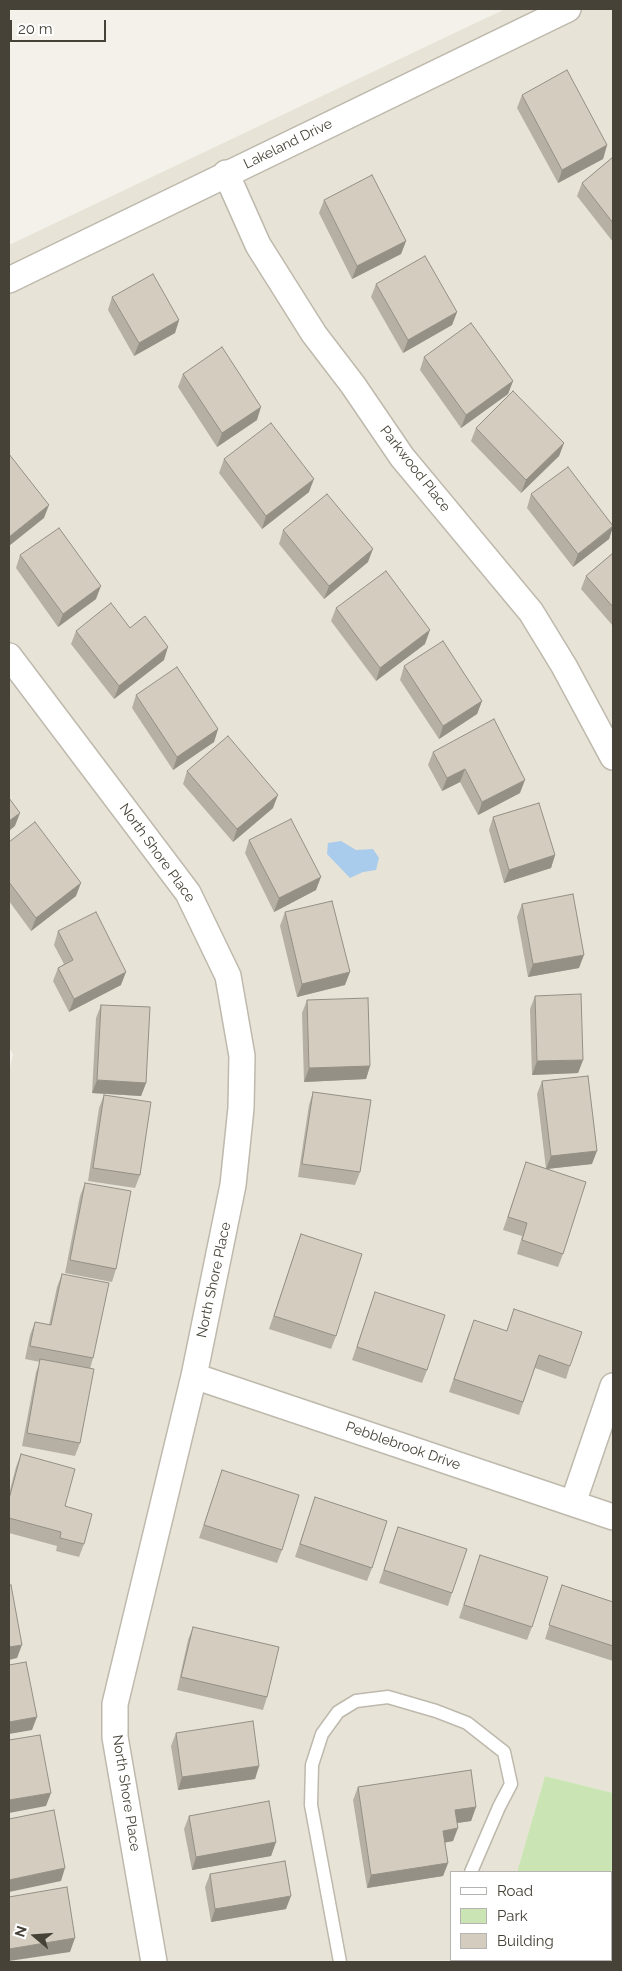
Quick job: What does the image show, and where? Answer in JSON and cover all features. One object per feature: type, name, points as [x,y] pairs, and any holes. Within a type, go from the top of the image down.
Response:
[{"type":"street","name":"Lakeland Drive","points":[[9,280],[568,9]]},
{"type":"street","name":"Parkwood Place","points":[[226,174],[258,245],[314,334],[353,385],[402,457],[531,612],[564,666],[613,757]]},
{"type":"street","name":"North Shore Place","points":[[9,656],[188,892],[228,976],[242,1056],[242,1108],[233,1185],[194,1376],[115,1704],[116,1737],[154,1962]]},
{"type":"street","name":"Pebblebrook Drive","points":[[194,1376],[613,1516]]},
{"type":"street","points":[[573,1503],[613,1386]]},
{"type":"lane","points":[[340,1962],[311,1805],[312,1765],[322,1734],[338,1712],[356,1701],[388,1697],[436,1711],[467,1723],[504,1752],[511,1784],[499,1807],[472,1871]]},
{"type":"shaded area","points":[[505,9],[613,9],[613,1793],[545,1776],[517,1871],[450,1871],[450,1961],[490,1962],[9,1962],[9,1072],[13,1054],[9,1048],[9,245]]},
{"type":"green space","points":[[545,1776],[613,1793],[613,1962],[490,1962],[612,1961],[612,1871],[517,1871]]},
{"type":"water","points":[[341,841],[356,850],[373,849],[379,858],[376,870],[363,872],[350,878],[327,854],[328,843]]},
{"type":"building","points":[[567,70],[607,145],[562,170],[522,95]]},
{"type":"building","points":[[613,157],[613,223],[582,183]]},
{"type":"building","points":[[372,175],[406,241],[357,266],[324,200]]},
{"type":"building","points":[[425,256],[457,312],[408,340],[376,284]]},
{"type":"building","points":[[153,274],[179,320],[139,343],[112,297]]},
{"type":"building","points":[[471,323],[513,381],[466,415],[424,357]]},
{"type":"building","points":[[222,347],[261,407],[222,433],[183,374]]},
{"type":"building","points":[[513,391],[564,443],[526,480],[476,428]]},
{"type":"building","points":[[271,423],[314,479],[266,516],[224,459]]},
{"type":"building","points":[[9,454],[49,505],[9,537]]},
{"type":"building","points":[[568,467],[613,526],[578,554],[531,494]]},
{"type":"building","points":[[327,494],[373,549],[329,586],[283,530]]},
{"type":"building","points":[[59,528],[101,586],[63,614],[20,555]]},
{"type":"building","points":[[613,553],[613,607],[586,576]]},
{"type":"building","points":[[386,571],[430,630],[380,668],[336,608]]},
{"type":"building","points":[[111,603],[130,628],[145,616],[168,647],[119,686],[76,631]]},
{"type":"building","points":[[443,641],[482,701],[443,726],[404,666]]},
{"type":"building","points":[[177,667],[218,729],[177,757],[136,695]]},
{"type":"building","points":[[494,719],[525,780],[482,802],[465,769],[447,778],[433,752]]},
{"type":"building","points":[[228,736],[278,795],[237,829],[187,771]]},
{"type":"building","points":[[9,798],[20,813],[9,821]]},
{"type":"building","points":[[539,803],[555,855],[509,870],[493,817]]},
{"type":"building","points":[[291,819],[321,877],[279,898],[249,840]]},
{"type":"building","points":[[35,822],[81,883],[36,918],[9,882],[9,842]]},
{"type":"building","points":[[573,894],[584,955],[533,964],[522,904]]},
{"type":"building","points":[[332,901],[350,972],[302,984],[285,912]]},
{"type":"building","points":[[96,912],[126,972],[74,999],[58,968],[73,960],[58,931]]},
{"type":"building","points":[[581,994],[583,1060],[537,1061],[535,996]]},
{"type":"building","points":[[368,998],[370,1066],[309,1068],[307,1000]]},
{"type":"building","points":[[101,1005],[150,1007],[146,1083],[97,1080]]},
{"type":"building","points":[[588,1076],[597,1151],[551,1156],[542,1081]]},
{"type":"building","points":[[313,1092],[371,1100],[360,1172],[302,1164]]},
{"type":"building","points":[[104,1095],[151,1102],[140,1175],[93,1168]]},
{"type":"building","points":[[526,1162],[586,1182],[563,1254],[522,1240],[527,1223],[508,1217]]},
{"type":"building","points":[[85,1183],[131,1191],[116,1269],[70,1260]]},
{"type":"building","points":[[301,1234],[362,1254],[336,1336],[274,1316]]},
{"type":"building","points":[[62,1274],[109,1283],[93,1358],[30,1346],[35,1322],[51,1325]]},
{"type":"building","points":[[375,1292],[445,1315],[427,1370],[357,1347]]},
{"type":"building","points":[[514,1309],[582,1332],[570,1366],[539,1355],[523,1402],[454,1379],[474,1320],[507,1331]]},
{"type":"building","points":[[40,1359],[94,1369],[80,1443],[27,1433]]},
{"type":"building","points":[[21,1454],[75,1469],[65,1506],[92,1514],[84,1544],[60,1538],[61,1532],[9,1518],[9,1499]]},
{"type":"building","points":[[222,1470],[299,1495],[282,1550],[204,1525]]},
{"type":"building","points":[[315,1497],[387,1521],[372,1568],[300,1544]]},
{"type":"building","points":[[398,1527],[467,1549],[452,1593],[384,1570]]},
{"type":"building","points":[[480,1555],[548,1577],[532,1627],[464,1605]]},
{"type":"building","points":[[11,1585],[22,1645],[9,1647],[9,1586]]},
{"type":"building","points":[[562,1585],[613,1602],[613,1646],[549,1625]]},
{"type":"building","points":[[193,1627],[279,1647],[267,1697],[181,1677]]},
{"type":"building","points":[[26,1662],[37,1717],[9,1722],[9,1665]]},
{"type":"building","points":[[253,1721],[259,1766],[182,1777],[176,1733]]},
{"type":"building","points":[[40,1735],[51,1793],[9,1800],[9,1740]]},
{"type":"building","points":[[471,1770],[476,1807],[455,1810],[458,1828],[443,1831],[448,1863],[371,1875],[358,1787]]},
{"type":"building","points":[[269,1801],[276,1842],[196,1857],[189,1816]]},
{"type":"building","points":[[54,1810],[65,1868],[9,1880],[9,1819]]},
{"type":"building","points":[[285,1861],[291,1896],[215,1909],[210,1874]]},
{"type":"building","points":[[67,1887],[75,1938],[9,1949],[9,1897]]}]
